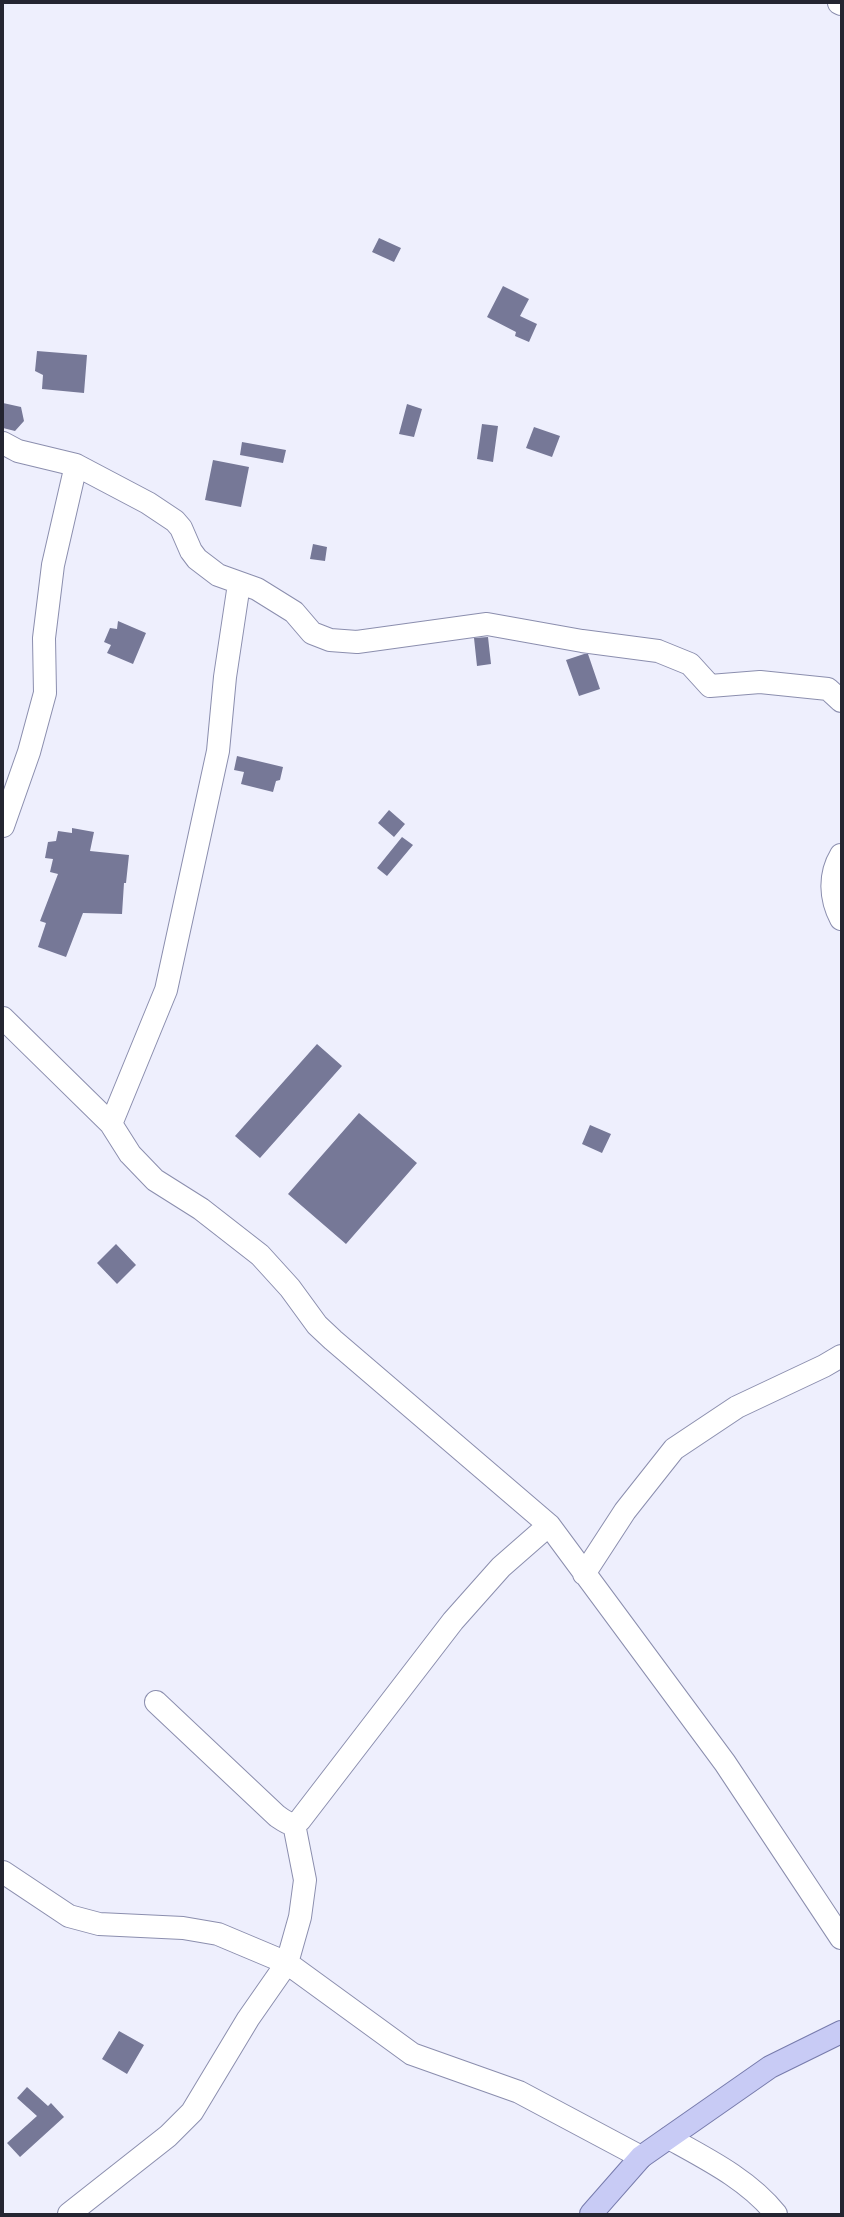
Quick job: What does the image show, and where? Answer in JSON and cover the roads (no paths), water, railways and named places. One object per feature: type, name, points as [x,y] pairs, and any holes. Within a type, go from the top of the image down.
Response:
[{"type":"main road","points":[[591,2214],[641,2157],[770,2066],[841,2032]]},
{"type":"street","points":[[3,443],[18,451],[76,465],[148,504],[175,522],[197,559],[218,575],[239,584],[257,589],[294,612],[312,633],[330,640],[357,642],[487,624],[582,641],[658,652],[690,664],[710,686],[760,682],[828,690],[841,701]]},
{"type":"street","points":[[3,826],[29,752],[45,694],[44,638],[53,565],[76,465]]},
{"type":"street","points":[[111,1124],[168,982],[218,751],[239,584]]},
{"type":"street","points":[[841,855],[833,868],[832,890],[836,910],[841,919]]},
{"type":"street","points":[[3,1018],[111,1124],[130,1154],[155,1180],[201,1209],[260,1255],[290,1288],[322,1330],[549,1525],[725,1764],[841,1938]]},
{"type":"street","points":[[584,1574],[625,1511],[674,1448],[737,1407],[824,1366],[841,1356]]},
{"type":"street","points":[[156,1702],[277,1816],[288,1824],[294,1824],[300,1820],[453,1621],[501,1568],[549,1525]]},
{"type":"street","points":[[69,2214],[168,2136],[192,2112],[248,2020],[286,1963],[300,1917],[305,1880],[294,1824]]},
{"type":"street","points":[[3,1872],[69,1916],[99,1924],[183,1928],[218,1934],[286,1963],[412,2054],[519,2092],[641,2157]]},
{"type":"street","points":[[669,2138],[731,2174],[770,2206],[776,2214]]}]
